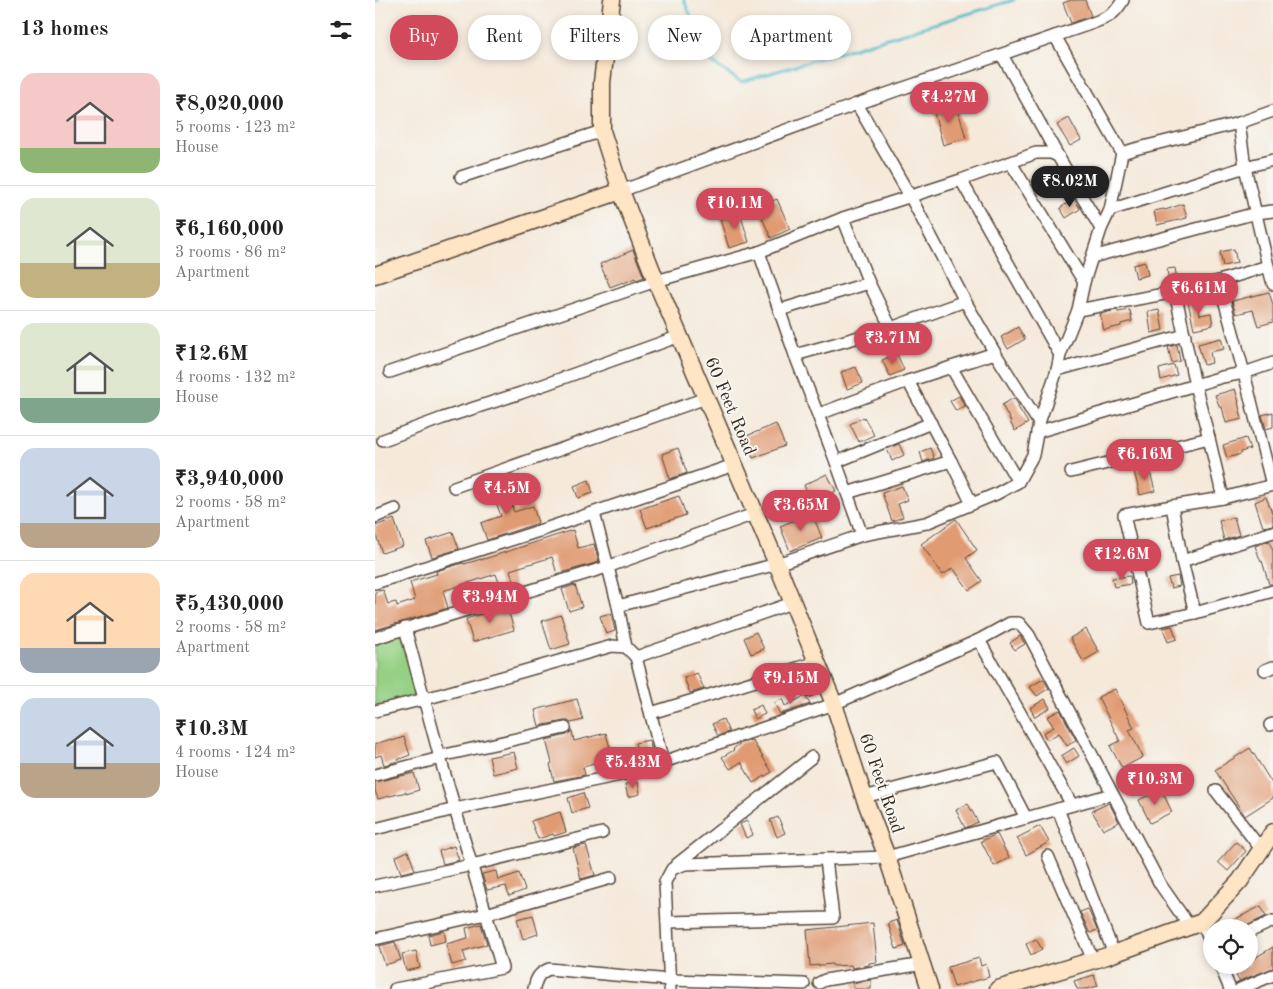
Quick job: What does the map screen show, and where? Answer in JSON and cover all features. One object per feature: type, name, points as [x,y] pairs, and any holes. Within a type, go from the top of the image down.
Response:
[{"type":"street","name":"60 Feet Road","points":[[612,0],[602,82],[602,131],[621,191],[656,281],[777,564],[834,704],[930,989]]},
{"type":"street","points":[[375,275],[621,191],[857,104],[1090,24],[1110,16],[1123,0]]},
{"type":"street","points":[[618,606],[777,564],[862,535],[926,523],[996,494],[1018,482],[1033,454],[1038,428],[1057,370],[1059,355],[1078,310],[1084,282],[1109,210],[1122,153],[1055,36]]},
{"type":"street","points":[[1002,55],[1101,229]]},
{"type":"street","points":[[857,104],[965,301],[1038,428]]},
{"type":"street","points":[[1122,153],[1239,123],[1273,111]]},
{"type":"street","points":[[1078,310],[1175,292],[1219,281],[1271,274],[1245,167],[1239,123]]},
{"type":"street","points":[[461,177],[602,131]]},
{"type":"street","points":[[390,372],[656,281],[759,252],[843,218],[1036,154],[1051,153],[1058,156]]},
{"type":"street","points":[[1109,210],[1273,160]]},
{"type":"street","points":[[1011,163],[1084,282]]},
{"type":"street","points":[[961,180],[1059,355]]},
{"type":"street","points":[[1092,258],[1256,213],[1273,211]]},
{"type":"street","points":[[843,218],[869,283],[891,328]]},
{"type":"street","points":[[759,252],[862,535]]},
{"type":"street","points":[[1219,281],[1273,485],[1223,498],[1124,516],[1149,623],[1273,592]]},
{"type":"street","points":[[780,310],[869,283]]},
{"type":"street","points":[[1175,292],[1195,385],[1223,498]]},
{"type":"street","points":[[795,355],[891,328],[965,301]]},
{"type":"street","points":[[1057,370],[1185,335]]},
{"type":"street","points":[[383,440],[680,336]]},
{"type":"street","points":[[819,414],[908,381],[995,353]]},
{"type":"street","points":[[1038,428],[1222,377],[1244,373],[1273,363]]},
{"type":"street","points":[[951,367],[1018,482]]},
{"type":"street","points":[[908,381],[951,460],[971,504]]},
{"type":"street","points":[[454,487],[705,398]]},
{"type":"street","points":[[836,462],[931,423]]},
{"type":"street","points":[[1071,472],[1209,438]]},
{"type":"street","points":[[847,493],[951,460]]},
{"type":"street","points":[[375,584],[734,465]]},
{"type":"street","points":[[1173,506],[1195,613]]},
{"type":"street","points":[[375,517],[395,509]]},
{"type":"street","points":[[593,513],[618,606],[626,647],[636,658],[663,762]]},
{"type":"street","points":[[375,638],[607,566],[754,514]]},
{"type":"street","points":[[1183,562],[1273,532]]},
{"type":"street","points":[[636,658],[792,603]]},
{"type":"street","points":[[375,829],[455,810],[650,769],[663,762],[834,704],[979,640],[1010,623],[1019,623],[1025,629],[1160,884],[1203,934]]},
{"type":"street","points":[[395,989],[422,986],[502,968],[439,758],[405,628]]},
{"type":"street","points":[[979,640],[1072,805]]},
{"type":"street","points":[[375,711],[425,699],[612,646],[626,647]]},
{"type":"street","points":[[651,713],[817,662]]},
{"type":"street","points":[[375,775],[445,755],[565,728]]},
{"type":"street","points":[[670,985],[665,882],[672,869],[812,757]]},
{"type":"street","points":[[864,797],[997,762],[1026,818]]},
{"type":"street","points":[[1216,791],[1261,849]]},
{"type":"street","points":[[672,869],[685,864],[887,857],[1112,794]]},
{"type":"street","points":[[1058,809],[1114,954]]},
{"type":"street","points":[[1004,988],[1114,954],[1196,925],[1240,881],[1273,832]]},
{"type":"street","points":[[375,886],[602,834]]},
{"type":"street","points":[[1048,856],[1093,960]]},
{"type":"street","points":[[667,922],[833,918],[826,859]]},
{"type":"street","points":[[375,939],[486,914],[611,878]]},
{"type":"street","points":[[1258,928],[1273,921]]},
{"type":"street","points":[[819,983],[825,980],[923,964]]},
{"type":"street","points":[[533,989],[536,978],[549,969],[670,985],[803,984]]},
{"type":"street","points":[[1224,974],[1230,989]]},
{"type":"street","points":[[1240,989],[1273,975]]},
{"type":"green space","points":[[404,634],[421,694],[375,707],[375,643]]},
{"type":"building","points":[[1071,0],[1085,0],[1091,16],[1071,23],[1063,3]]},
{"type":"building","points":[[956,103],[966,138],[943,145],[933,109]]},
{"type":"building","points":[[1069,118],[1081,140],[1070,146],[1057,125]]},
{"type":"building","points":[[777,199],[790,229],[771,238],[758,208]]},
{"type":"building","points":[[1074,199],[1080,209],[1066,218],[1060,208]]},
{"type":"building","points":[[1183,204],[1187,218],[1157,225],[1154,211],[1165,210]]},
{"type":"building","points":[[740,213],[749,242],[729,248],[720,219]]},
{"type":"building","points":[[1234,249],[1237,263],[1223,266],[1220,252]]},
{"type":"building","points":[[633,250],[644,277],[636,280],[635,278],[610,287],[600,264]]},
{"type":"building","points":[[1145,262],[1148,275],[1136,278],[1133,265]]},
{"type":"building","points":[[1175,268],[1177,281],[1169,282],[1167,269]]},
{"type":"building","points":[[1269,292],[1273,305],[1273,322],[1258,326],[1253,310],[1236,314],[1232,301]]},
{"type":"building","points":[[1195,295],[1200,315],[1211,313],[1213,325],[1194,329],[1187,297]]},
{"type":"building","points":[[1117,310],[1118,312],[1130,310],[1132,321],[1104,330],[1100,314]]},
{"type":"building","points":[[1159,310],[1163,330],[1151,333],[1148,312]]},
{"type":"building","points":[[1018,327],[1025,339],[1008,349],[1001,337]]},
{"type":"building","points":[[1221,338],[1224,349],[1210,352],[1212,363],[1204,365],[1198,344]]},
{"type":"building","points":[[1177,345],[1180,361],[1172,363],[1168,347]]},
{"type":"building","points":[[897,354],[904,370],[890,376],[882,360]]},
{"type":"building","points":[[1174,365],[1177,375],[1161,380],[1159,369]]},
{"type":"building","points":[[856,367],[863,383],[847,389],[841,372]]},
{"type":"building","points":[[1235,389],[1242,419],[1226,423],[1222,407],[1220,408],[1215,395]]},
{"type":"building","points":[[959,396],[965,406],[956,411],[950,401]]},
{"type":"building","points":[[1014,398],[1028,423],[1015,431],[1002,405]]},
{"type":"building","points":[[1273,412],[1273,427],[1266,429],[1262,415]]},
{"type":"building","points":[[864,417],[874,435],[859,442],[850,424]]},
{"type":"building","points":[[776,424],[785,446],[753,458],[744,437]]},
{"type":"building","points":[[1246,438],[1250,449],[1227,458],[1223,445]]},
{"type":"building","points":[[899,444],[904,455],[892,461],[887,449]]},
{"type":"building","points":[[678,448],[687,473],[670,479],[662,454]]},
{"type":"building","points":[[930,448],[934,458],[923,462],[920,452]]},
{"type":"building","points":[[1149,467],[1155,491],[1140,495],[1134,471]]},
{"type":"building","points":[[827,474],[836,491],[812,503],[804,485]]},
{"type":"building","points":[[589,480],[593,493],[578,498],[574,486]]},
{"type":"building","points":[[503,481],[514,512],[533,506],[538,523],[487,540],[481,523],[501,516],[490,485]]},
{"type":"building","points":[[902,486],[908,500],[898,504],[903,517],[892,521],[882,493]]},
{"type":"building","points":[[679,496],[686,515],[647,528],[640,509]]},
{"type":"building","points":[[1266,497],[1273,515],[1273,525],[1263,527],[1255,502]]},
{"type":"building","points":[[812,513],[822,538],[790,551],[780,526]]},
{"type":"building","points":[[1234,517],[1239,535],[1224,540],[1219,521]]},
{"type":"building","points":[[394,519],[403,546],[382,553],[375,532],[375,526]]},
{"type":"building","points":[[956,519],[977,550],[966,558],[982,581],[969,590],[953,568],[943,575],[921,544]]},
{"type":"building","points":[[573,530],[578,548],[594,544],[599,562],[557,574],[552,557],[510,570],[515,587],[502,591],[496,574],[443,591],[448,608],[375,630],[375,592],[383,590],[388,604],[396,602],[397,606],[415,600],[410,582],[437,574],[436,571],[481,560]]},
{"type":"building","points":[[453,532],[459,549],[432,557],[426,541]]},
{"type":"building","points":[[1269,541],[1273,551],[1273,584],[1269,584],[1255,546]]},
{"type":"building","points":[[1130,576],[1131,584],[1114,587],[1112,578]]},
{"type":"building","points":[[1178,576],[1180,586],[1171,588],[1168,578]]},
{"type":"building","points":[[575,585],[582,607],[569,611],[562,589]]},
{"type":"building","points":[[507,606],[514,630],[473,642],[466,619]]},
{"type":"building","points":[[611,613],[615,631],[606,634],[600,616]]},
{"type":"building","points":[[561,615],[570,644],[551,650],[542,621]]},
{"type":"building","points":[[1172,626],[1177,639],[1168,642],[1163,628]]},
{"type":"building","points":[[1086,629],[1099,652],[1083,661],[1070,638]]},
{"type":"building","points":[[756,632],[764,649],[751,654],[744,638]]},
{"type":"building","points":[[1020,636],[1025,644],[1015,650],[1010,643]]},
{"type":"building","points":[[697,673],[704,689],[690,693],[684,678]]},
{"type":"building","points":[[812,677],[819,693],[808,698],[801,683]]},
{"type":"building","points":[[1043,679],[1049,688],[1037,696],[1030,687]]},
{"type":"building","points":[[1115,689],[1134,728],[1129,730],[1143,757],[1122,768],[1110,746],[1120,741],[1098,697]]},
{"type":"building","points":[[805,696],[810,704],[780,714],[774,703],[782,699],[785,706]]},
{"type":"building","points":[[577,699],[583,720],[571,723],[564,721],[539,726],[535,710]]},
{"type":"building","points":[[1045,699],[1050,708],[1035,717],[1030,708]]},
{"type":"building","points":[[761,705],[765,714],[755,719],[751,710]]},
{"type":"building","points":[[1060,710],[1076,740],[1067,746],[1059,733],[1047,740],[1043,733],[1054,727],[1047,717]]},
{"type":"building","points":[[723,719],[729,732],[718,736],[712,724]]},
{"type":"building","points":[[572,731],[574,741],[606,733],[613,759],[583,767],[585,775],[554,781],[546,740],[567,735]]},
{"type":"building","points":[[404,737],[410,755],[384,765],[381,755],[375,757],[375,744]]},
{"type":"building","points":[[649,740],[654,758],[640,762],[635,743]]},
{"type":"building","points":[[752,740],[772,772],[753,783],[741,762],[730,769],[722,757],[741,743]]},
{"type":"building","points":[[1074,748],[1079,756],[1066,764],[1061,756]]},
{"type":"building","points":[[1250,748],[1273,785],[1273,798],[1245,816],[1215,770]]},
{"type":"building","points":[[514,752],[518,768],[493,774],[489,757]]},
{"type":"building","points":[[414,773],[419,790],[378,799],[375,791],[375,782]]},
{"type":"building","points":[[638,782],[640,794],[628,797],[625,784]]},
{"type":"building","points":[[1161,789],[1172,812],[1150,823],[1139,800]]},
{"type":"building","points":[[583,793],[588,808],[572,813],[568,798]]},
{"type":"building","points":[[1109,803],[1119,822],[1103,830],[1092,811]]},
{"type":"building","points":[[968,804],[978,822],[965,828],[956,810]]},
{"type":"building","points":[[560,812],[566,832],[538,839],[531,821]]},
{"type":"building","points":[[778,817],[785,833],[777,837],[770,820]]},
{"type":"building","points":[[747,821],[753,835],[746,838],[740,824]]},
{"type":"building","points":[[1040,826],[1049,842],[1026,855],[1017,838]]},
{"type":"building","points":[[997,834],[1009,858],[994,866],[981,841]]},
{"type":"building","points":[[1236,842],[1246,851],[1228,871],[1218,862]]},
{"type":"building","points":[[586,845],[595,875],[581,879],[573,848]]},
{"type":"building","points":[[454,846],[459,860],[443,864],[439,851]]},
{"type":"building","points":[[408,851],[415,870],[401,873],[395,857]]},
{"type":"building","points":[[496,871],[498,880],[519,873],[525,890],[509,896],[506,886],[487,890],[482,874]]},
{"type":"building","points":[[1261,906],[1266,916],[1258,920],[1236,919]]},
{"type":"building","points":[[1088,909],[1097,930],[1090,933],[1080,912]]},
{"type":"building","points":[[533,915],[538,934],[523,939],[517,919]]},
{"type":"building","points":[[897,920],[905,946],[896,949],[888,923]]},
{"type":"building","points":[[873,923],[877,962],[852,968],[851,965],[833,966],[832,964],[810,966],[807,930]]},
{"type":"building","points":[[481,924],[487,944],[463,951],[466,961],[452,965],[446,944],[468,938],[466,928]]},
{"type":"building","points":[[444,931],[446,941],[430,945],[428,935]]},
{"type":"building","points":[[1036,939],[1042,949],[1031,955],[1026,944]]},
{"type":"building","points":[[395,942],[401,960],[385,965],[379,946]]},
{"type":"building","points":[[1273,947],[1273,968],[1258,974],[1258,956]]},
{"type":"building","points":[[416,951],[420,968],[406,971],[402,954]]},
{"type":"building","points":[[979,958],[981,966],[986,964],[989,977],[954,987],[948,967]]},
{"type":"building","points":[[1236,974],[1257,974],[1239,981]]},
{"type":"building","points":[[1094,975],[1098,986],[1077,989],[1074,981]]},
{"type":"building","points":[[871,980],[871,989],[854,989],[853,983]]},
{"type":"waterway","points":[[684,0],[710,61],[741,82],[1014,0]]}]
